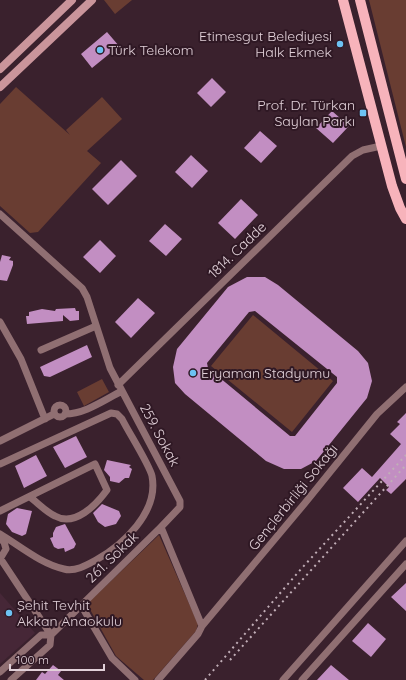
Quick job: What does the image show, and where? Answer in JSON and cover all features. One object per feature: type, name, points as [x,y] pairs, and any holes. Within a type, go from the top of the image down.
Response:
[{"type":"main road","points":[[0,69],[72,0]]},
{"type":"main road","points":[[0,87],[92,0]]},
{"type":"main road","points":[[343,0],[381,146],[397,201],[406,219]]},
{"type":"main road","points":[[360,0],[406,178]]},
{"type":"street","name":"1814. Cadde","points":[[66,414],[74,414],[82,411],[120,388],[352,156],[363,150],[381,146]]},
{"type":"street","name":"259. Sokak","points":[[0,214],[76,280],[87,297],[110,368],[180,501],[180,507],[162,527]]},
{"type":"street","points":[[0,322],[21,359],[44,419]]},
{"type":"street","points":[[41,350],[96,326]]},
{"type":"street","name":"Gençlerbirliği Sokağı","points":[[202,626],[377,414],[406,387]]},
{"type":"street","points":[[59,404],[66,408],[66,414],[60,417],[54,414],[54,408],[59,404]]},
{"type":"street","points":[[0,464],[110,413],[117,414],[122,419],[152,475],[153,488],[146,512],[125,539],[101,557],[75,569],[65,570],[52,565],[0,534]]},
{"type":"street","points":[[0,441],[54,414]]},
{"type":"street","points":[[0,511],[95,464],[106,490],[92,508],[83,514],[68,518],[55,517],[30,497]]},
{"type":"street","points":[[158,680],[198,634],[202,626],[162,527]]},
{"type":"street","name":"261. Sokak","points":[[11,680],[50,645],[52,635],[162,527]]},
{"type":"street","points":[[0,539],[4,542],[6,549],[0,559],[52,635]]},
{"type":"street","points":[[283,680],[406,541]]},
{"type":"street","points":[[302,680],[406,564]]},
{"type":"street","points":[[81,605],[112,658],[135,680]]},
{"type":"street","name":"261. Sokak","points":[[0,672],[41,635],[52,635]]},
{"type":"shaded area","points":[[104,0],[132,0],[115,14]]},
{"type":"shaded area","points":[[369,0],[406,0],[406,147]]},
{"type":"shaded area","points":[[16,87],[70,135],[66,130],[102,97],[122,119],[87,151],[101,163],[38,232],[30,233],[0,206],[0,104]]},
{"type":"shaded area","points":[[253,315],[333,381],[292,432],[211,366]]},
{"type":"shaded area","points":[[102,379],[109,392],[84,406],[77,392]]},
{"type":"shaded area","points":[[159,535],[198,624],[196,631],[153,680],[144,680],[116,656],[87,604]]},
{"type":"shaded area","name":"Şehit Tevhit Akkan Anaokulu","points":[[0,593],[35,633],[0,664]]},
{"type":"building","name":"Türk Telekom","points":[[107,32],[119,46],[92,68],[81,54]]},
{"type":"building","points":[[212,78],[226,92],[211,107],[197,93]]},
{"type":"building","points":[[332,111],[349,126],[333,143],[316,128]]},
{"type":"building","points":[[260,131],[277,146],[261,163],[244,148]]},
{"type":"building","points":[[191,155],[208,171],[192,188],[175,172]]},
{"type":"building","points":[[121,160],[137,176],[108,205],[92,189]]},
{"type":"building","points":[[241,199],[258,215],[235,239],[218,223]]},
{"type":"building","points":[[165,224],[182,239],[166,256],[149,241]]},
{"type":"building","points":[[100,240],[116,256],[100,273],[83,257]]},
{"type":"building","points":[[2,255],[11,257],[9,260],[13,261],[7,281],[0,280],[0,262]]},
{"type":"building","name":"Eryaman Stadyumu","points":[[247,277],[265,277],[278,285],[358,351],[368,363],[372,381],[367,398],[316,461],[301,469],[284,469],[266,461],[185,394],[175,383],[173,367],[177,349],[228,287]],"holes":[[[255,311],[337,377],[337,383],[295,436],[290,436],[208,368],[207,363],[249,312]]]},
{"type":"building","points":[[138,298],[155,313],[131,338],[115,322]]},
{"type":"building","points":[[75,308],[76,311],[79,311],[79,320],[70,321],[63,315],[63,321],[27,324],[26,316],[29,316],[29,312],[42,309],[55,311],[56,309]]},
{"type":"building","points":[[87,345],[92,357],[50,377],[44,376],[40,367]]},
{"type":"building","points":[[406,413],[406,479],[391,494],[386,490],[389,487],[380,478],[358,502],[343,488],[362,468],[372,477],[401,444],[390,434],[400,424],[397,422]]},
{"type":"building","points":[[76,436],[87,457],[65,468],[53,447]]},
{"type":"building","points":[[36,455],[47,476],[24,488],[15,466]]},
{"type":"building","points":[[107,460],[131,465],[129,467],[132,469],[129,478],[125,478],[119,483],[110,481],[110,477],[104,470]]},
{"type":"building","points":[[102,504],[119,511],[121,516],[116,524],[105,527],[98,522],[93,513]]},
{"type":"building","points":[[17,508],[32,511],[26,534],[22,536],[12,532],[6,524],[8,514]]},
{"type":"building","points":[[65,524],[76,544],[74,548],[65,552],[64,548],[58,549],[54,547],[50,538],[53,537],[56,527]]},
{"type":"building","points":[[406,583],[406,611],[391,597]]},
{"type":"building","points":[[368,623],[386,639],[371,657],[352,641]]},
{"type":"building","points":[[53,665],[61,671],[58,675],[64,680],[36,680],[42,672],[45,674]]},
{"type":"building","points":[[331,665],[349,680],[317,680]]},
{"type":"railway","points":[[205,680],[301,569],[406,455]]},
{"type":"railway","points":[[230,660],[406,465]]},
{"type":"place","name":"Etimesgut Belediyesi Halk Ekmek","points":[[340,44]]},
{"type":"place","name":"Türk Telekom","points":[[100,50]]},
{"type":"place","name":"Prof. Dr. Türkan Saylan Parkı","points":[[363,113]]},
{"type":"place","name":"Eryaman Stadyumu","points":[[193,373]]},
{"type":"place","name":"Şehit Tevhit Akkan Anaokulu","points":[[9,613]]}]
